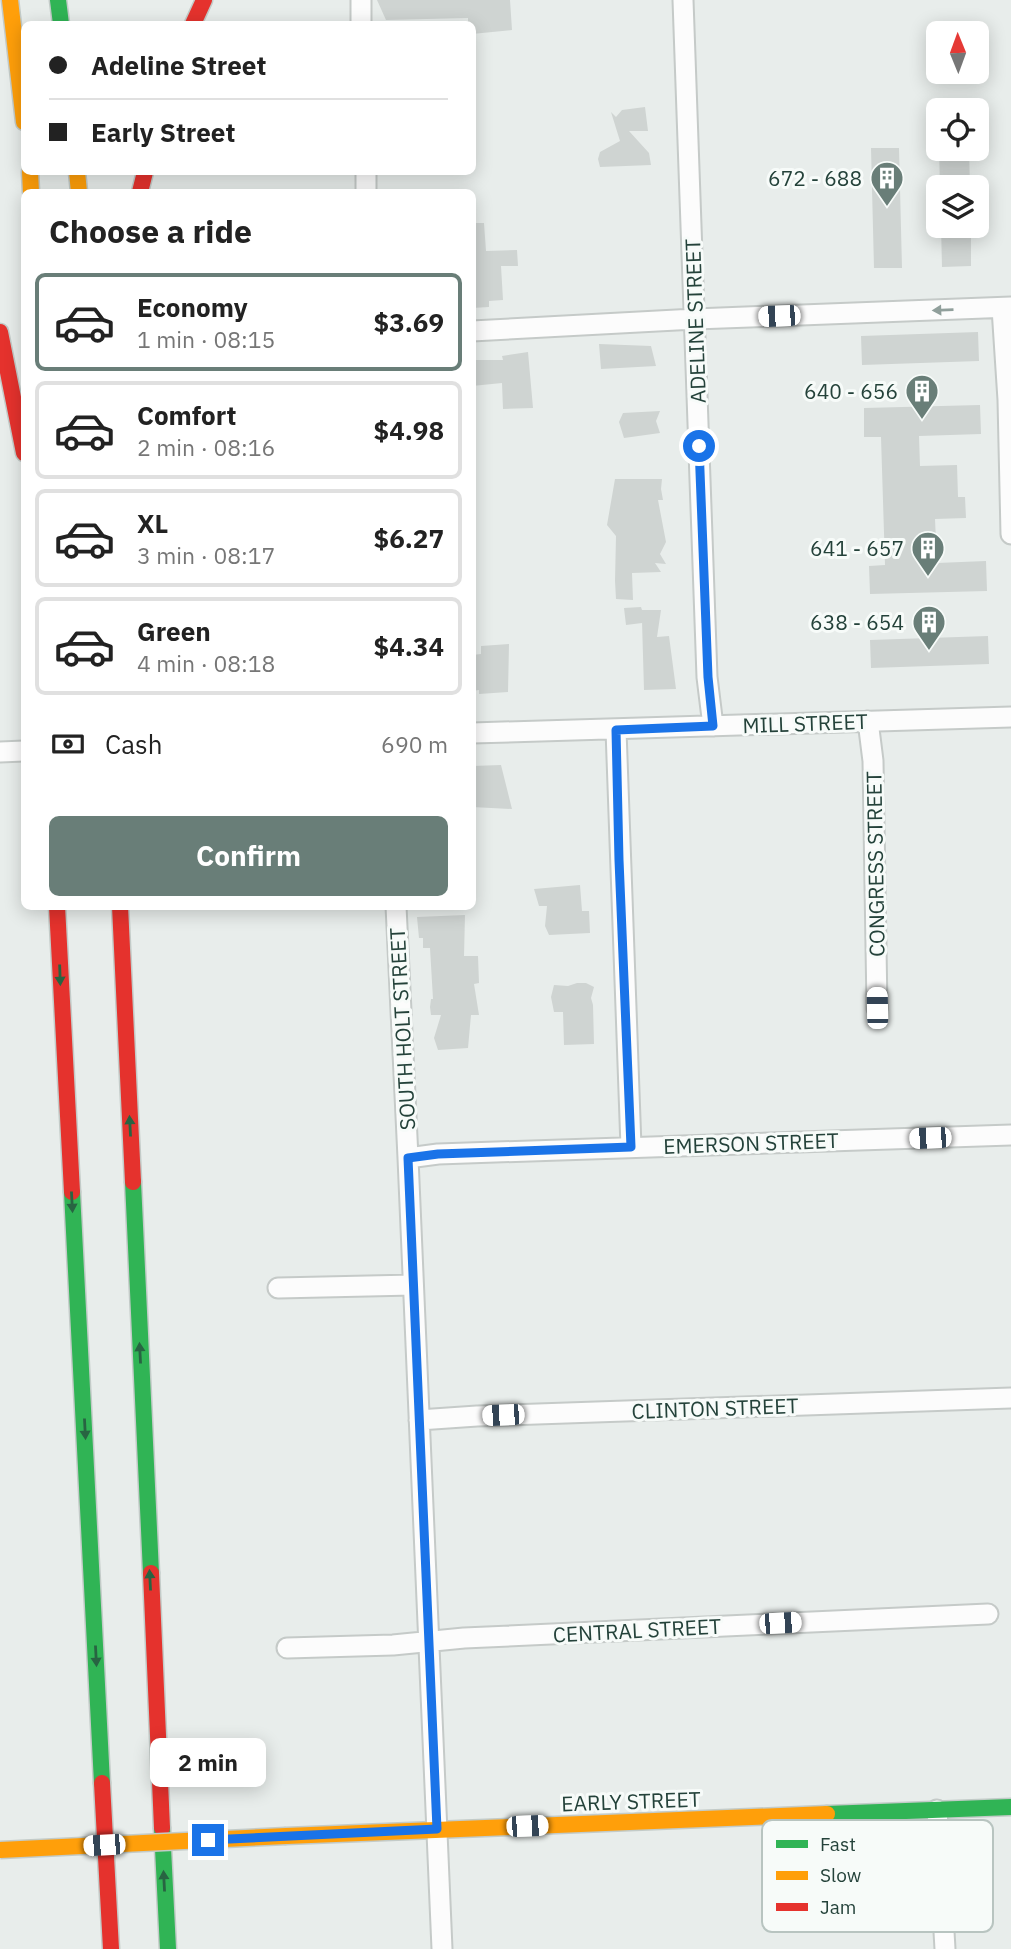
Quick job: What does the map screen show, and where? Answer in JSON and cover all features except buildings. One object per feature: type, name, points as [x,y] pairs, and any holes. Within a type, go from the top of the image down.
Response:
[{"type":"main road","points":[[10,0],[21,96]]},
{"type":"main road","points":[[58,0],[61,21]]},
{"type":"main road","points":[[194,21],[204,0]]},
{"type":"main road","points":[[0,332],[21,438]]},
{"type":"main road","points":[[57,910],[111,1949]]},
{"type":"main road","points":[[120,910],[167,1949]]},
{"type":"main road","name":"EARLY STREET","points":[[0,1850],[437,1829],[1011,1807]]},
{"type":"street","points":[[360,0],[361,21]]},
{"type":"street","name":"ADELINE STREET","points":[[683,0],[708,677],[713,726]]},
{"type":"street","points":[[476,331],[695,318],[1007,307],[1011,534]]},
{"type":"street","name":"MILL STREET","points":[[476,733],[1011,717]]},
{"type":"street","name":"CONGRESS STREET","points":[[868,721],[873,761],[877,1008]]},
{"type":"street","points":[[616,730],[631,1147]]},
{"type":"street","points":[[0,752],[21,751]]},
{"type":"street","name":"SOUTH HOLT STREET","points":[[396,910],[442,1949]]},
{"type":"street","name":"EMERSON STREET","points":[[408,1158],[438,1154],[1011,1135]]},
{"type":"street","points":[[278,1288],[413,1284]]},
{"type":"street","name":"CLINTON STREET","points":[[419,1420],[490,1415],[1011,1398]]},
{"type":"street","name":"CENTRAL STREET","points":[[286,1648],[393,1645],[491,1636],[988,1614]]},
{"type":"street","points":[[937,1810],[938,1820]]},
{"type":"traffic: fast","points":[[58,0],[61,21]]},
{"type":"traffic: fast","points":[[133,1182],[151,1573]]},
{"type":"traffic: fast","points":[[72,1192],[102,1783]]},
{"type":"traffic: fast","points":[[827,1814],[1011,1807]]},
{"type":"traffic: fast","points":[[162,1828],[168,1949]]},
{"type":"traffic: slow","points":[[10,0],[21,96]]},
{"type":"traffic: slow","points":[[30,175],[31,189]]},
{"type":"traffic: slow","points":[[77,175],[79,189]]},
{"type":"traffic: slow","points":[[286,1836],[827,1814]]},
{"type":"traffic: slow","points":[[0,1850],[286,1836]]},
{"type":"traffic: jam","points":[[194,21],[204,0]]},
{"type":"traffic: jam","points":[[141,189],[144,175]]},
{"type":"traffic: jam","points":[[0,332],[21,438]]},
{"type":"traffic: jam","points":[[57,910],[72,1192]]},
{"type":"traffic: jam","points":[[120,910],[133,1182]]},
{"type":"traffic: jam","points":[[151,1573],[162,1828]]},
{"type":"traffic: jam","points":[[102,1783],[111,1949]]},
{"type":"place","name":"672 - 688","points":[[887,208]]},
{"type":"place","name":"640 - 656","points":[[922,421]]},
{"type":"place","name":"641 - 657","points":[[928,578]]},
{"type":"place","name":"638 - 654","points":[[929,652]]},
{"type":"route","points":[[208,1840],[437,1829],[408,1158],[438,1154],[631,1147],[616,730],[713,726],[708,677],[699,446]]}]
